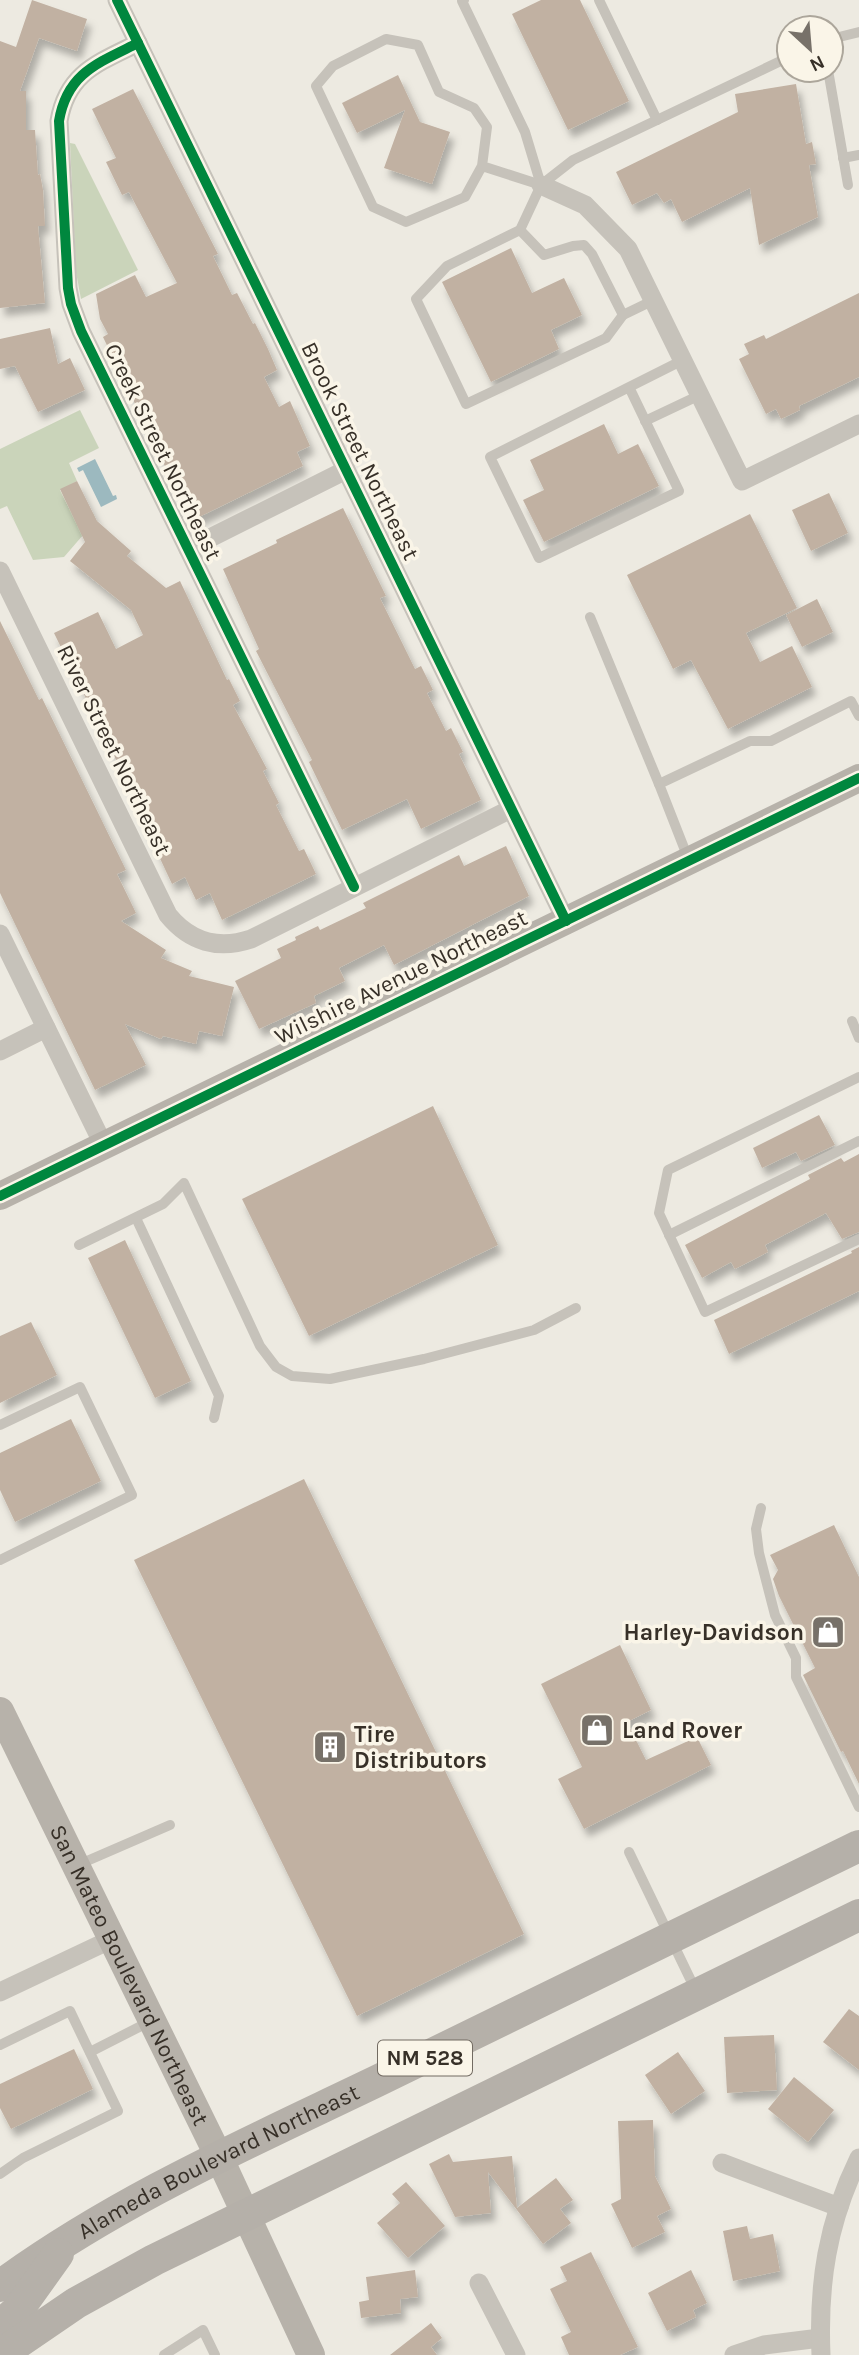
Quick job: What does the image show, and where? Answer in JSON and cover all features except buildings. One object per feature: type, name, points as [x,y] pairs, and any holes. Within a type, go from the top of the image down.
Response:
[{"type":"main road","name":"Alameda Boulevard Northeast","points":[[0,2286],[69,2239],[151,2190],[859,1846]]},
{"type":"main road","name":"NM 528","points":[[0,2355],[32,2331],[114,2281],[859,1915]]},
{"type":"main road","points":[[0,2326],[18,2310],[69,2239]]},
{"type":"street","name":"Brook Street Northeast","points":[[117,0],[566,920]]},
{"type":"street","name":"Creek Street Northeast","points":[[138,43],[84,72],[70,89],[61,107],[59,121],[66,272],[71,304],[81,331],[354,887]]},
{"type":"street","points":[[541,185],[585,205],[628,249],[742,481],[859,424]]},
{"type":"street","points":[[188,549],[346,470]]},
{"type":"street","name":"River Street Northeast","points":[[0,571],[168,915],[176,925],[197,940],[210,944],[238,943],[354,887]]},
{"type":"street","name":"Wilshire Avenue Northeast","points":[[0,1196],[859,778]]},
{"type":"street","points":[[354,887],[511,809]]},
{"type":"street","points":[[0,934],[104,1146]]},
{"type":"street","points":[[0,1051],[46,1028]]},
{"type":"street","name":"San Mateo Boulevard Northeast","points":[[3,1723],[219,2157],[311,2355]]},
{"type":"street","points":[[0,1992],[112,1938]]},
{"type":"street","points":[[734,2355],[764,2345],[821,2346],[820,2304],[829,2238],[859,2158]]},
{"type":"street","points":[[722,2163],[839,2207]]},
{"type":"street","points":[[479,2283],[516,2355]]},
{"type":"lane","points":[[464,0],[462,1],[525,132],[541,185]]},
{"type":"lane","points":[[599,0],[657,120]]},
{"type":"lane","points":[[386,39],[418,45],[439,92],[474,108],[486,127],[482,166],[465,197],[407,222],[373,207],[316,86],[333,66],[386,39]]},
{"type":"lane","points":[[653,300],[623,315],[607,338],[466,404],[415,299],[447,266],[520,230],[541,185],[573,160],[775,64]]},
{"type":"lane","points":[[830,84],[848,185]]},
{"type":"lane","points":[[843,158],[859,155]]},
{"type":"lane","points":[[482,166],[541,185]]},
{"type":"lane","points":[[520,230],[544,255],[573,246],[584,246],[592,254],[623,315]]},
{"type":"lane","points":[[629,387],[679,491],[539,558],[489,457],[629,387],[683,360]]},
{"type":"lane","points":[[645,421],[700,395]]},
{"type":"lane","points":[[590,617],[689,861]]},
{"type":"lane","points":[[659,784],[750,741],[771,741],[855,699],[859,716]]},
{"type":"lane","points":[[852,1021],[859,1038]]},
{"type":"lane","points":[[859,1077],[668,1170],[659,1213],[705,1311],[859,1239]]},
{"type":"lane","points":[[669,1235],[859,1141]]},
{"type":"lane","points":[[79,1245],[163,1204],[184,1183],[260,1346],[276,1367],[292,1376],[330,1379],[424,1359],[534,1329],[576,1308]]},
{"type":"lane","points":[[136,1218],[219,1396],[214,1418]]},
{"type":"lane","points":[[0,1425],[80,1387],[132,1495],[0,1560]]},
{"type":"lane","points":[[761,1508],[756,1529],[757,1541],[771,1603],[796,1658],[796,1678],[859,1807]]},
{"type":"lane","points":[[76,1866],[170,1825]]},
{"type":"lane","points":[[629,1852],[697,1993]]},
{"type":"lane","points":[[0,2045],[70,2011],[118,2111],[23,2158],[0,2174]]},
{"type":"lane","points":[[90,2052],[152,2021]]},
{"type":"lane","points":[[164,2355],[203,2330],[215,2355]]},
{"type":"green space","points":[[70,143],[75,144],[138,270],[81,299],[76,272]]},
{"type":"green space","points":[[80,410],[99,448],[69,463],[77,481],[60,490],[76,522],[93,513],[96,520],[64,557],[33,560],[7,506],[0,509],[0,449]]},
{"type":"water","points":[[95,459],[117,499],[101,507],[83,470],[79,472],[77,468]]},
{"type":"cycle path","points":[[117,0],[566,921]]},
{"type":"cycle path","points":[[138,43],[86,72],[69,91],[63,105],[59,121],[71,304],[81,331],[354,887]]},
{"type":"cycle path","points":[[0,1196],[859,778]]},
{"type":"place","name":"Harley-Davidson","points":[[828,1632]]},
{"type":"place","name":"Land Rover","points":[[597,1730]]},
{"type":"place","name":"Tire Distributors","points":[[330,1747]]}]
